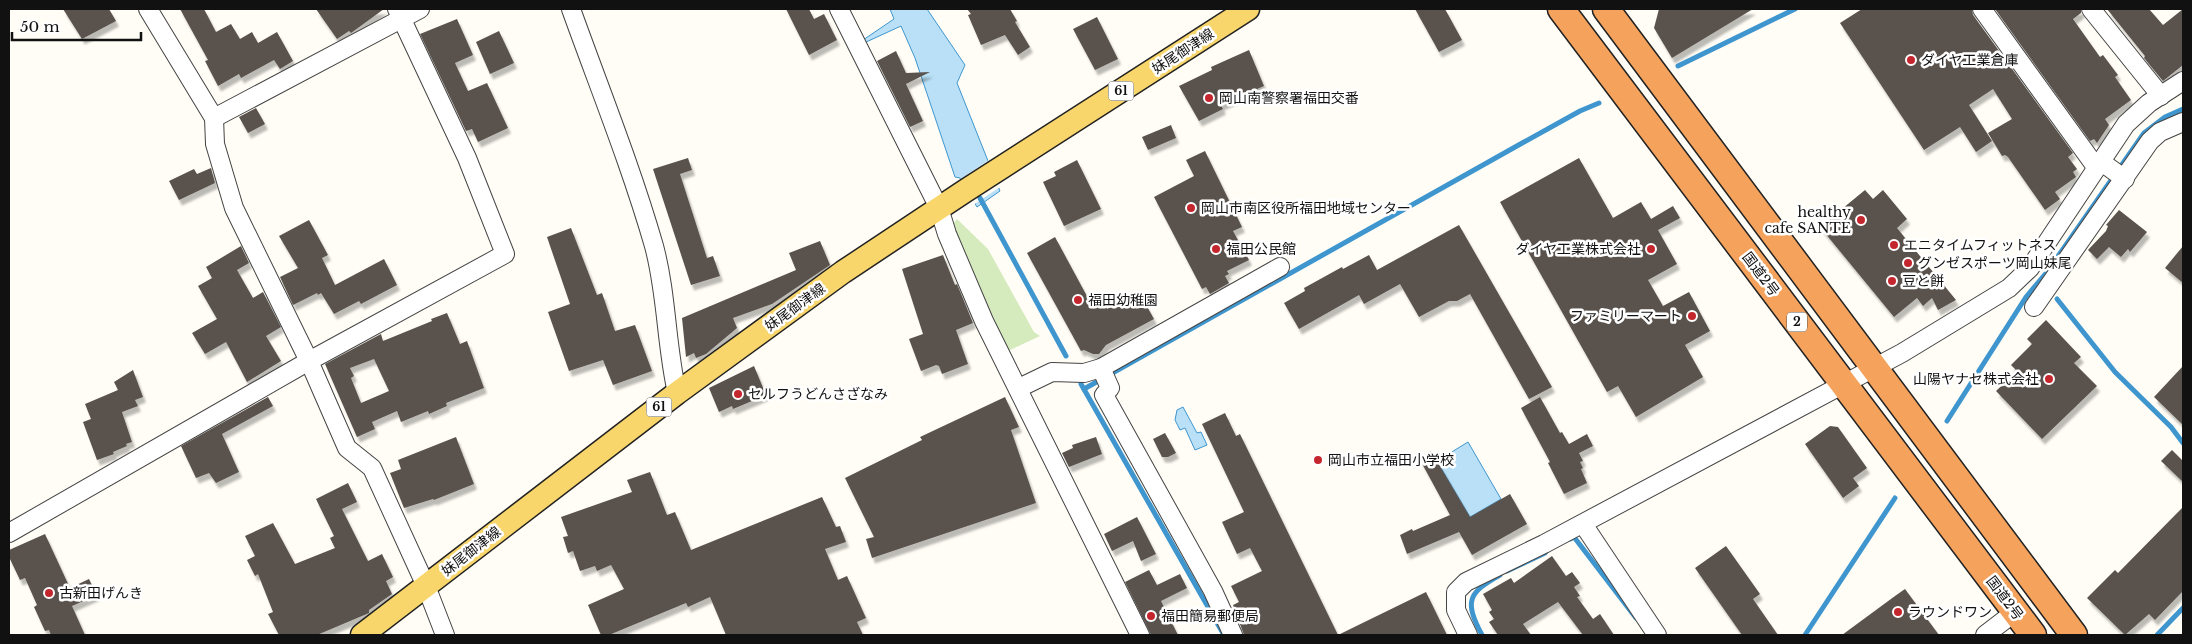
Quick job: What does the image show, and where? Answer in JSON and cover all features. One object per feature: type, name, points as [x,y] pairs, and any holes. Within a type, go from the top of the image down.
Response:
[{"type":"highway","name":"国道2号","points":[[1561,9],[2033,635]]},
{"type":"highway","name":"2","points":[[1606,9],[2074,635]]},
{"type":"main road","name":"妹尾御津線","points":[[362,635],[677,393],[843,272],[938,208],[1248,9]]},
{"type":"street","points":[[148,9],[214,118],[215,144],[234,208],[309,361],[347,448],[372,468],[426,586],[445,635]]},
{"type":"street","points":[[214,118],[399,14],[420,9]]},
{"type":"street","points":[[571,9],[630,172],[654,248],[667,312],[672,371],[677,393]]},
{"type":"street","points":[[840,9],[938,208],[984,321],[1140,635]]},
{"type":"street","points":[[1982,9],[2110,170]]},
{"type":"street","points":[[2091,9],[2161,96]]},
{"type":"street","points":[[9,533],[309,361],[504,254],[467,158],[399,14]]},
{"type":"street","points":[[2032,293],[2110,170],[2126,124],[2183,81]]},
{"type":"street","points":[[2032,293],[2030,268],[2110,170],[2160,132],[2183,122]]},
{"type":"street","points":[[1018,388],[1052,372],[1104,375],[1280,267]]},
{"type":"street","points":[[1468,635],[1456,610],[1456,592],[1466,582],[1583,524],[1844,385],[1985,305],[2009,288],[2032,293]]},
{"type":"street","points":[[1104,375],[1110,388],[1104,395],[1213,591],[1233,635]]},
{"type":"street","points":[[1583,524],[1657,635]]},
{"type":"street","points":[[1985,635],[2015,612]]},
{"type":"green space","points":[[957,219],[988,249],[1034,332],[1040,336],[1008,351],[987,314],[952,225]]},
{"type":"water","points":[[890,9],[927,9],[965,65],[957,83],[1000,191],[977,207],[960,178],[955,177],[915,58],[901,26],[864,43],[863,40],[894,19]]},
{"type":"water","points":[[1183,407],[1197,433],[1201,432],[1207,445],[1195,450],[1185,428],[1180,430],[1175,420],[1177,410]]},
{"type":"water","points":[[1468,442],[1501,499],[1470,517],[1437,461]]},
{"type":"pier","points":[[989,160],[1000,187],[973,205],[959,180]]},
{"type":"building","points":[[63,9],[109,9],[116,21],[82,39]]},
{"type":"building","points":[[180,9],[204,9],[216,32],[231,24],[240,39],[252,32],[258,43],[277,32],[293,61],[280,69],[274,60],[241,78],[239,74],[218,86],[205,61],[208,60]]},
{"type":"building","points":[[316,9],[384,9],[351,33],[349,31],[337,39]]},
{"type":"building","points":[[786,9],[809,9],[814,19],[824,14],[837,40],[809,55]]},
{"type":"building","points":[[967,9],[1010,9],[1017,21],[1015,22],[1030,47],[1018,55],[1005,35],[981,45],[968,15],[971,14]]},
{"type":"building","points":[[1415,9],[1445,9],[1462,40],[1439,52]]},
{"type":"building","points":[[1659,9],[1753,9],[1672,58],[1654,28]]},
{"type":"building","points":[[1862,9],[1972,9],[1973,15],[2073,153],[2068,157],[2077,169],[2073,172],[2076,177],[2055,192],[2060,199],[2045,210],[2008,157],[2002,156],[1988,133],[2012,119],[1993,89],[1969,105],[1992,141],[1976,152],[1960,127],[1924,150],[1840,23]]},
{"type":"building","points":[[1995,9],[2081,9],[2081,13],[2073,19],[2100,57],[2103,55],[2118,75],[2115,77],[2131,100],[2105,119],[2109,125],[2097,143],[2094,139],[2090,141]]},
{"type":"building","points":[[2107,9],[2149,9],[2163,25],[2183,9],[2183,65],[2163,81]]},
{"type":"building","points":[[1097,17],[1118,59],[1095,70],[1073,29]]},
{"type":"building","points":[[457,19],[473,55],[455,63],[468,91],[487,83],[508,128],[478,142],[472,129],[466,131],[420,34]]},
{"type":"building","points":[[499,31],[514,63],[490,74],[476,42]]},
{"type":"building","points":[[1249,50],[1264,86],[1221,105],[1223,109],[1199,121],[1179,86],[1212,70],[1211,67]]},
{"type":"building","points":[[896,51],[906,73],[930,72],[906,84],[923,121],[910,127],[877,61]]},
{"type":"building","points":[[256,108],[265,124],[248,133],[239,117]]},
{"type":"building","points":[[1171,125],[1176,138],[1148,150],[1142,137]]},
{"type":"building","name":"福田公民館","points":[[1205,151],[1242,227],[1233,231],[1249,260],[1227,271],[1229,274],[1225,276],[1229,283],[1210,294],[1206,287],[1202,289],[1154,197],[1194,176],[1186,160]]},
{"type":"building","points":[[688,158],[692,170],[680,174],[707,258],[713,256],[720,276],[691,285],[653,169]]},
{"type":"building","points":[[1579,158],[1613,218],[1641,202],[1651,219],[1673,206],[1680,218],[1658,230],[1677,264],[1648,280],[1663,306],[1689,292],[1710,331],[1685,345],[1703,377],[1636,417],[1618,386],[1607,392],[1500,202]]},
{"type":"building","points":[[1077,160],[1101,209],[1064,226],[1043,182],[1056,176],[1054,172]]},
{"type":"building","points":[[211,168],[215,183],[179,200],[169,181],[194,169],[197,174]]},
{"type":"building","points":[[1865,190],[1873,199],[1883,190],[1907,219],[1897,228],[1956,300],[1938,310],[1932,298],[1923,306],[1917,298],[1894,317],[1820,227]]},
{"type":"building","points":[[2119,210],[2147,232],[2130,252],[2128,249],[2121,257],[2109,247],[2097,259],[2088,250],[2106,231],[2108,226],[2106,225]]},
{"type":"building","points":[[309,220],[328,255],[322,258],[335,285],[384,259],[397,285],[361,304],[359,301],[334,314],[321,293],[318,295],[317,293],[293,305],[280,277],[298,268],[279,236]]},
{"type":"building","points":[[1459,225],[1552,387],[1529,399],[1470,294],[1457,301],[1449,301],[1419,317],[1400,284],[1364,304],[1359,295],[1299,329],[1284,303],[1305,291],[1304,288],[1342,267],[1343,269],[1369,255],[1377,270]]},
{"type":"building","points":[[571,228],[597,295],[602,293],[615,331],[635,325],[652,371],[613,385],[603,360],[569,371],[548,312],[570,304],[547,237]]},
{"type":"building","points":[[1055,237],[1088,298],[1102,298],[1107,309],[1139,292],[1154,319],[1106,345],[1099,354],[1081,351],[1027,253]]},
{"type":"building","points":[[820,241],[830,265],[772,304],[733,318],[737,328],[706,354],[696,358],[694,353],[686,357],[682,318],[796,270],[789,253]]},
{"type":"building","points":[[241,246],[249,263],[237,270],[253,298],[263,292],[281,327],[266,336],[281,361],[247,382],[226,342],[205,354],[192,333],[217,319],[198,286],[212,278],[206,267]]},
{"type":"building","points":[[2183,246],[2183,283],[2165,268]]},
{"type":"building","points":[[943,255],[973,323],[956,330],[968,364],[942,374],[939,366],[936,365],[921,371],[909,339],[923,334],[902,269]]},
{"type":"building","points":[[447,313],[460,344],[467,341],[484,388],[446,403],[447,406],[429,414],[428,411],[401,422],[397,411],[372,422],[375,429],[357,437],[325,364],[381,334],[383,341],[432,321],[431,319]],"holes":[[[374,359],[389,391],[361,403],[351,378],[354,376],[350,368]]]},
{"type":"building","name":"山陽ヤナセ株式会社","points":[[2046,320],[2081,357],[2074,363],[2097,386],[2042,439],[1996,391],[2017,371],[2011,365],[2032,344],[2027,339]]},
{"type":"building","points":[[754,366],[766,395],[733,409],[732,406],[719,412],[709,388]]},
{"type":"building","points":[[2183,366],[2183,425],[2154,397]]},
{"type":"building","points":[[133,370],[143,397],[135,400],[138,406],[122,412],[132,442],[113,452],[114,454],[97,460],[83,422],[91,419],[85,404],[118,390],[114,382]]},
{"type":"building","points":[[268,397],[273,406],[222,434],[239,472],[216,483],[209,473],[196,478],[181,446]]},
{"type":"building","points":[[1005,397],[1019,427],[1011,430],[1036,503],[872,558],[866,539],[874,537],[845,478],[922,440],[920,437]]},
{"type":"building","points":[[1540,397],[1560,433],[1562,432],[1569,444],[1587,434],[1593,446],[1579,453],[1583,461],[1580,462],[1583,468],[1581,469],[1587,483],[1564,494],[1548,463],[1550,462],[1521,408]]},
{"type":"building","points":[[1225,413],[1236,436],[1240,434],[1338,635],[1244,635],[1233,605],[1239,602],[1231,586],[1262,571],[1250,548],[1237,554],[1222,522],[1244,512],[1202,424]]},
{"type":"building","points":[[1830,426],[1838,427],[1867,468],[1853,478],[1859,486],[1843,498],[1805,444]]},
{"type":"building","points":[[1165,433],[1176,453],[1168,457],[1162,457],[1153,439]]},
{"type":"building","points":[[456,437],[474,484],[434,500],[404,508],[390,473],[401,469],[398,460]]},
{"type":"building","points":[[1096,437],[1102,454],[1069,467],[1062,453],[1073,448],[1072,445]]},
{"type":"building","points":[[2172,450],[2183,461],[2183,482],[2161,461]]},
{"type":"building","points":[[1431,451],[1470,517],[1510,494],[1527,524],[1472,555],[1459,532],[1407,554],[1400,535],[1450,515],[1419,458]]},
{"type":"building","points":[[650,472],[667,515],[675,512],[691,550],[822,497],[836,527],[840,526],[846,542],[825,549],[838,580],[847,576],[866,618],[857,622],[863,635],[726,635],[710,597],[688,607],[686,603],[609,635],[601,635],[588,605],[624,589],[611,565],[597,571],[595,566],[580,571],[573,551],[568,553],[563,537],[568,536],[561,517],[632,492],[627,480]]},
{"type":"building","points":[[348,483],[357,502],[342,509],[368,561],[382,554],[393,577],[386,581],[392,594],[369,610],[369,613],[317,635],[279,635],[268,614],[273,612],[258,574],[255,576],[247,560],[255,556],[245,536],[273,523],[295,564],[335,548],[330,538],[334,536],[316,499]]},
{"type":"building","points":[[2183,507],[2183,591],[2155,620],[2149,614],[2125,635],[2087,598],[2115,570],[2118,573]]},
{"type":"building","points":[[1137,517],[1156,554],[1141,561],[1133,541],[1112,551],[1104,534]]},
{"type":"building","name":"古新田げんき","points":[[45,534],[70,588],[89,579],[97,595],[72,606],[85,635],[51,635],[49,630],[45,631],[34,607],[37,605],[25,578],[20,580],[9,557],[9,550]]},
{"type":"building","points":[[1726,546],[1760,594],[1753,599],[1778,635],[1742,635],[1695,568]]},
{"type":"building","points":[[1552,556],[1566,576],[1572,572],[1580,583],[1574,587],[1580,596],[1577,597],[1593,619],[1600,614],[1614,635],[1583,635],[1558,602],[1523,624],[1531,635],[1498,635],[1489,622],[1494,619],[1489,612],[1492,610],[1483,594],[1511,578],[1514,583]]},
{"type":"building","points":[[1149,570],[1157,585],[1180,574],[1187,588],[1161,601],[1178,635],[1151,635],[1125,582]]},
{"type":"building","name":"ラウンドワン","points":[[1905,589],[1939,635],[1842,635],[1895,596]]},
{"type":"building","points":[[1426,592],[1447,635],[1338,635]]},
{"type":"waterway","points":[[1678,66],[1795,9]]},
{"type":"waterway","points":[[1084,389],[1524,142],[1580,111],[1599,103]]},
{"type":"waterway","points":[[1947,421],[2026,297],[2047,272],[2144,133],[2165,117],[2183,109]]},
{"type":"waterway","points":[[980,198],[1066,356]]},
{"type":"waterway","points":[[2057,299],[2115,372],[2171,427],[2183,443]]},
{"type":"waterway","points":[[1081,384],[1224,635]]},
{"type":"waterway","points":[[1805,635],[1895,498]]},
{"type":"waterway","points":[[1570,539],[1574,537],[1636,618]]},
{"type":"waterway","points":[[1507,571],[1545,553]]},
{"type":"waterway","points":[[1482,635],[1473,614],[1472,599],[1481,587],[1500,575]]},
{"type":"waterway","points":[[2157,635],[2183,608]]},
{"type":"place","name":"ダイヤ工業倉庫","points":[[1911,60]]},
{"type":"place","name":"岡山南警察署福田交番","points":[[1209,98]]},
{"type":"place","name":"岡山市南区役所福田地域センター","points":[[1191,208]]},
{"type":"place","name":"healthy cafe SANTE","points":[[1861,220]]},
{"type":"place","name":"エニタイムフィットネス","points":[[1894,245]]},
{"type":"place","name":"福田公民館","points":[[1216,249]]},
{"type":"place","name":"ダイヤ工業株式会社","points":[[1651,249]]},
{"type":"place","name":"グンゼスポーツ岡山妹尾","points":[[1908,263]]},
{"type":"place","name":"豆と餅","points":[[1892,281]]},
{"type":"place","name":"福田幼稚園","points":[[1078,300]]},
{"type":"place","name":"ファミリーマート","points":[[1692,316]]},
{"type":"place","name":"山陽ヤナセ株式会社","points":[[2049,379]]},
{"type":"place","name":"セルフうどんさざなみ","points":[[738,394]]},
{"type":"place","name":"岡山市立福田小学校","points":[[1318,460]]},
{"type":"place","name":"古新田げんき","points":[[49,593]]},
{"type":"place","name":"ラウンドワン","points":[[1898,612]]},
{"type":"place","name":"福田簡易郵便局","points":[[1151,616]]}]
